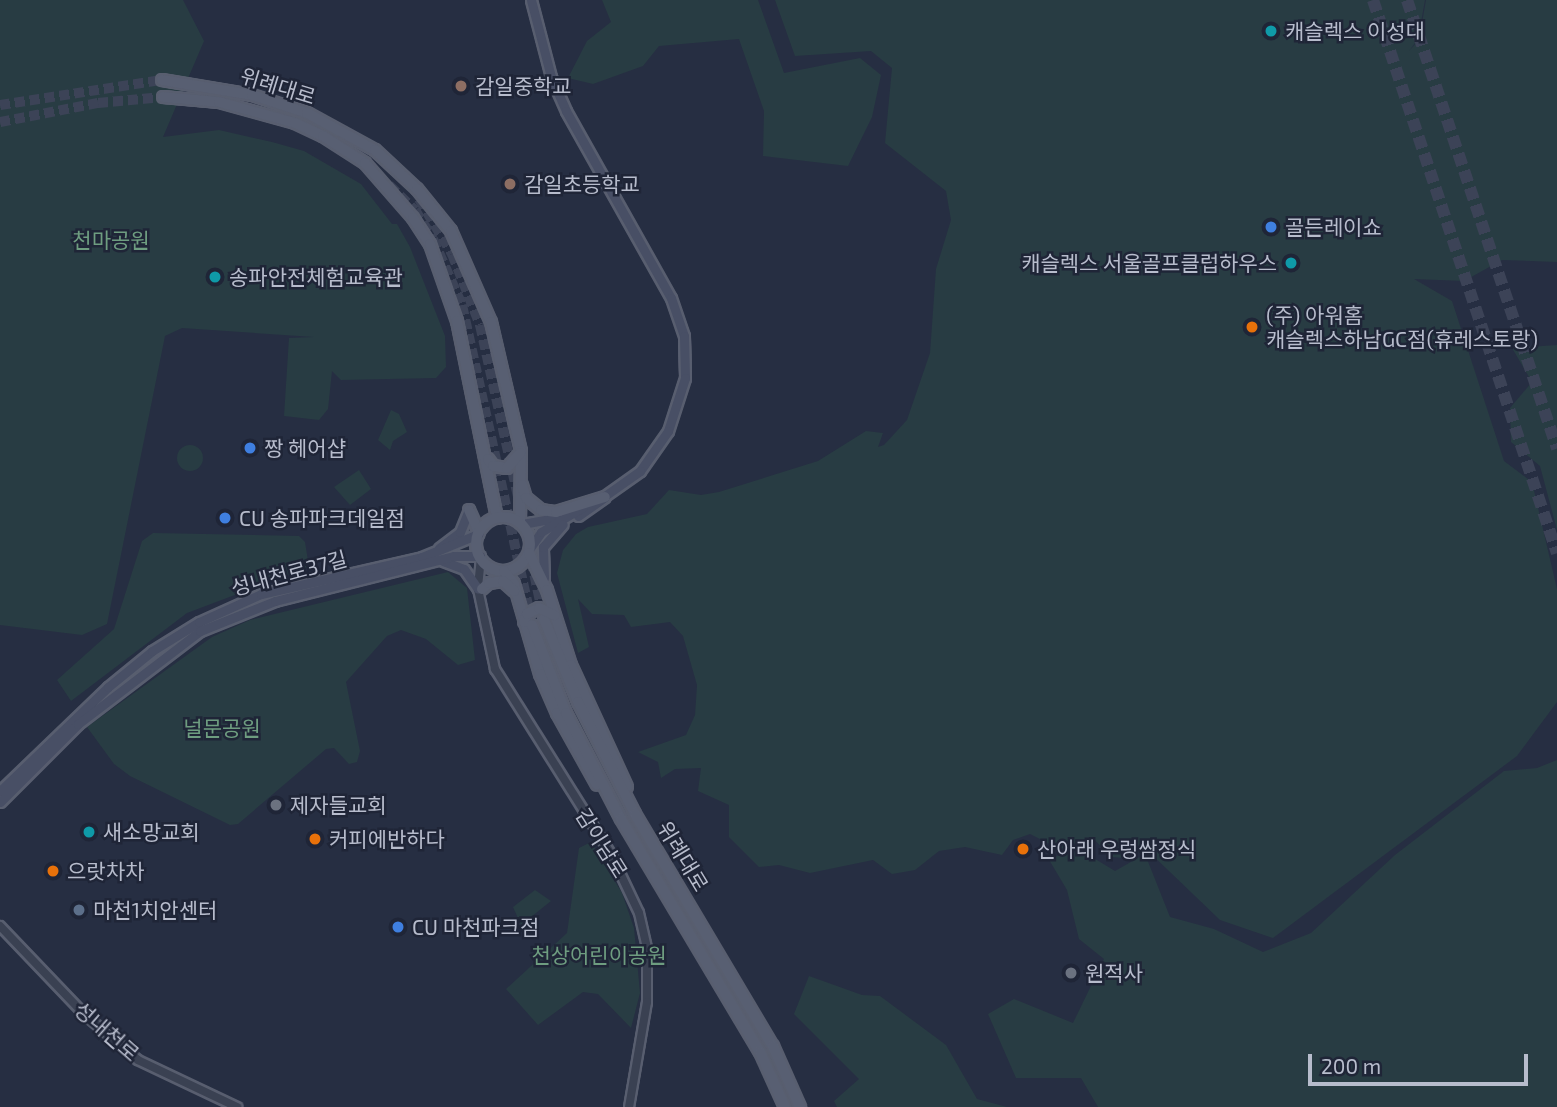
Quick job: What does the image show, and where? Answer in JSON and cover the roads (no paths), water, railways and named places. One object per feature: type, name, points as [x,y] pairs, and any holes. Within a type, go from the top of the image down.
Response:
[{"type":"main road","points":[[531,0],[551,77],[566,111],[671,298],[684,337],[685,378],[668,431],[640,471],[548,537],[540,554],[547,590]]},
{"type":"main road","name":"위례대로","points":[[162,80],[251,95],[307,113],[375,150],[417,188],[451,231],[491,323],[521,451],[521,523]]},
{"type":"main road","name":"위례대로","points":[[163,97],[219,102],[295,123],[365,163],[430,244],[457,321],[486,457]]},
{"type":"main road","points":[[486,457],[493,466],[507,468],[521,451]]},
{"type":"main road","points":[[486,457],[497,518]]},
{"type":"main road","points":[[521,478],[526,498],[541,510],[556,512],[605,497]]},
{"type":"main road","points":[[480,592],[486,578],[501,570],[518,567],[535,538],[561,518],[605,497]]},
{"type":"main road","points":[[469,510],[479,533],[480,557],[501,570]]},
{"type":"main road","points":[[422,556],[460,532],[469,510]]},
{"type":"main road","points":[[497,518],[521,523],[561,518]]},
{"type":"main road","points":[[479,533],[497,518]]},
{"type":"main road","points":[[521,523],[529,551]]},
{"type":"main road","name":"성내천로37길","points":[[329,583],[422,556],[479,533]]},
{"type":"main road","name":"위례대로","points":[[529,551],[547,590],[549,617],[572,690],[635,814],[773,1046],[800,1107]]},
{"type":"main road","name":"성내천로37길","points":[[0,791],[152,651],[199,622],[248,598],[466,554],[480,557]]},
{"type":"main road","points":[[438,560],[464,569],[480,592]]},
{"type":"main road","name":"위례대로","points":[[501,570],[514,583],[528,623],[540,674],[577,754],[621,819],[760,1052],[785,1107]]},
{"type":"main road","points":[[480,592],[503,581],[519,602]]},
{"type":"main road","points":[[528,623],[527,614],[539,608],[549,617]]},
{"type":"main road","name":"성내천로37길","points":[[0,802],[76,721]]},
{"type":"street","name":"감이남로","points":[[480,557],[480,592],[488,648],[504,688],[611,854],[639,913],[647,949],[647,1002],[629,1107]]},
{"type":"street","name":"성내천로","points":[[0,926],[84,1014],[138,1060],[237,1107]]},
{"type":"tunnel","points":[[1373,0],[1557,553]]},
{"type":"tunnel","points":[[1407,0],[1557,449]]},
{"type":"tunnel","points":[[0,105],[162,80]]},
{"type":"tunnel","points":[[0,122],[98,103],[163,97]]},
{"type":"tunnel","points":[[389,185],[415,210],[433,239],[462,305],[531,619]]},
{"type":"tunnel","points":[[419,199],[452,254],[480,325],[518,497]]},
{"type":"tunnel","points":[[522,516],[543,616]]},
{"type":"place","name":"캐슬렉스 이성대","points":[[1271,31]]},
{"type":"place","name":"감일중학교","points":[[461,86]]},
{"type":"place","name":"감일초등학교","points":[[510,184]]},
{"type":"place","name":"골든레이쇼","points":[[1271,227]]},
{"type":"place","name":"캐슬렉스 서울골프클럽하우스","points":[[1291,263]]},
{"type":"place","name":"송파안전체험교육관","points":[[215,277]]},
{"type":"place","name":"(주) 아워홈 캐슬렉스하남GC점(휴레스토랑)","points":[[1252,327]]},
{"type":"place","name":"짱 헤어샵","points":[[250,448]]},
{"type":"place","name":"CU 송파파크데일점","points":[[225,518]]},
{"type":"place","name":"제자들교회","points":[[276,805]]},
{"type":"place","name":"새소망교회","points":[[89,832]]},
{"type":"place","name":"커피에반하다","points":[[315,839]]},
{"type":"place","name":"산아래 우렁쌈정식","points":[[1023,849]]},
{"type":"place","name":"으랏차차","points":[[53,871]]},
{"type":"place","name":"마천1치안센터","points":[[79,910]]},
{"type":"place","name":"CU 마천파크점","points":[[398,927]]},
{"type":"place","name":"원적사","points":[[1071,973]]},
{"type":"park label","name":"천마공원","points":[[111,240]]},
{"type":"park label","name":"널문공원","points":[[222,728]]},
{"type":"park label","name":"천상어린이공원","points":[[599,955]]}]
